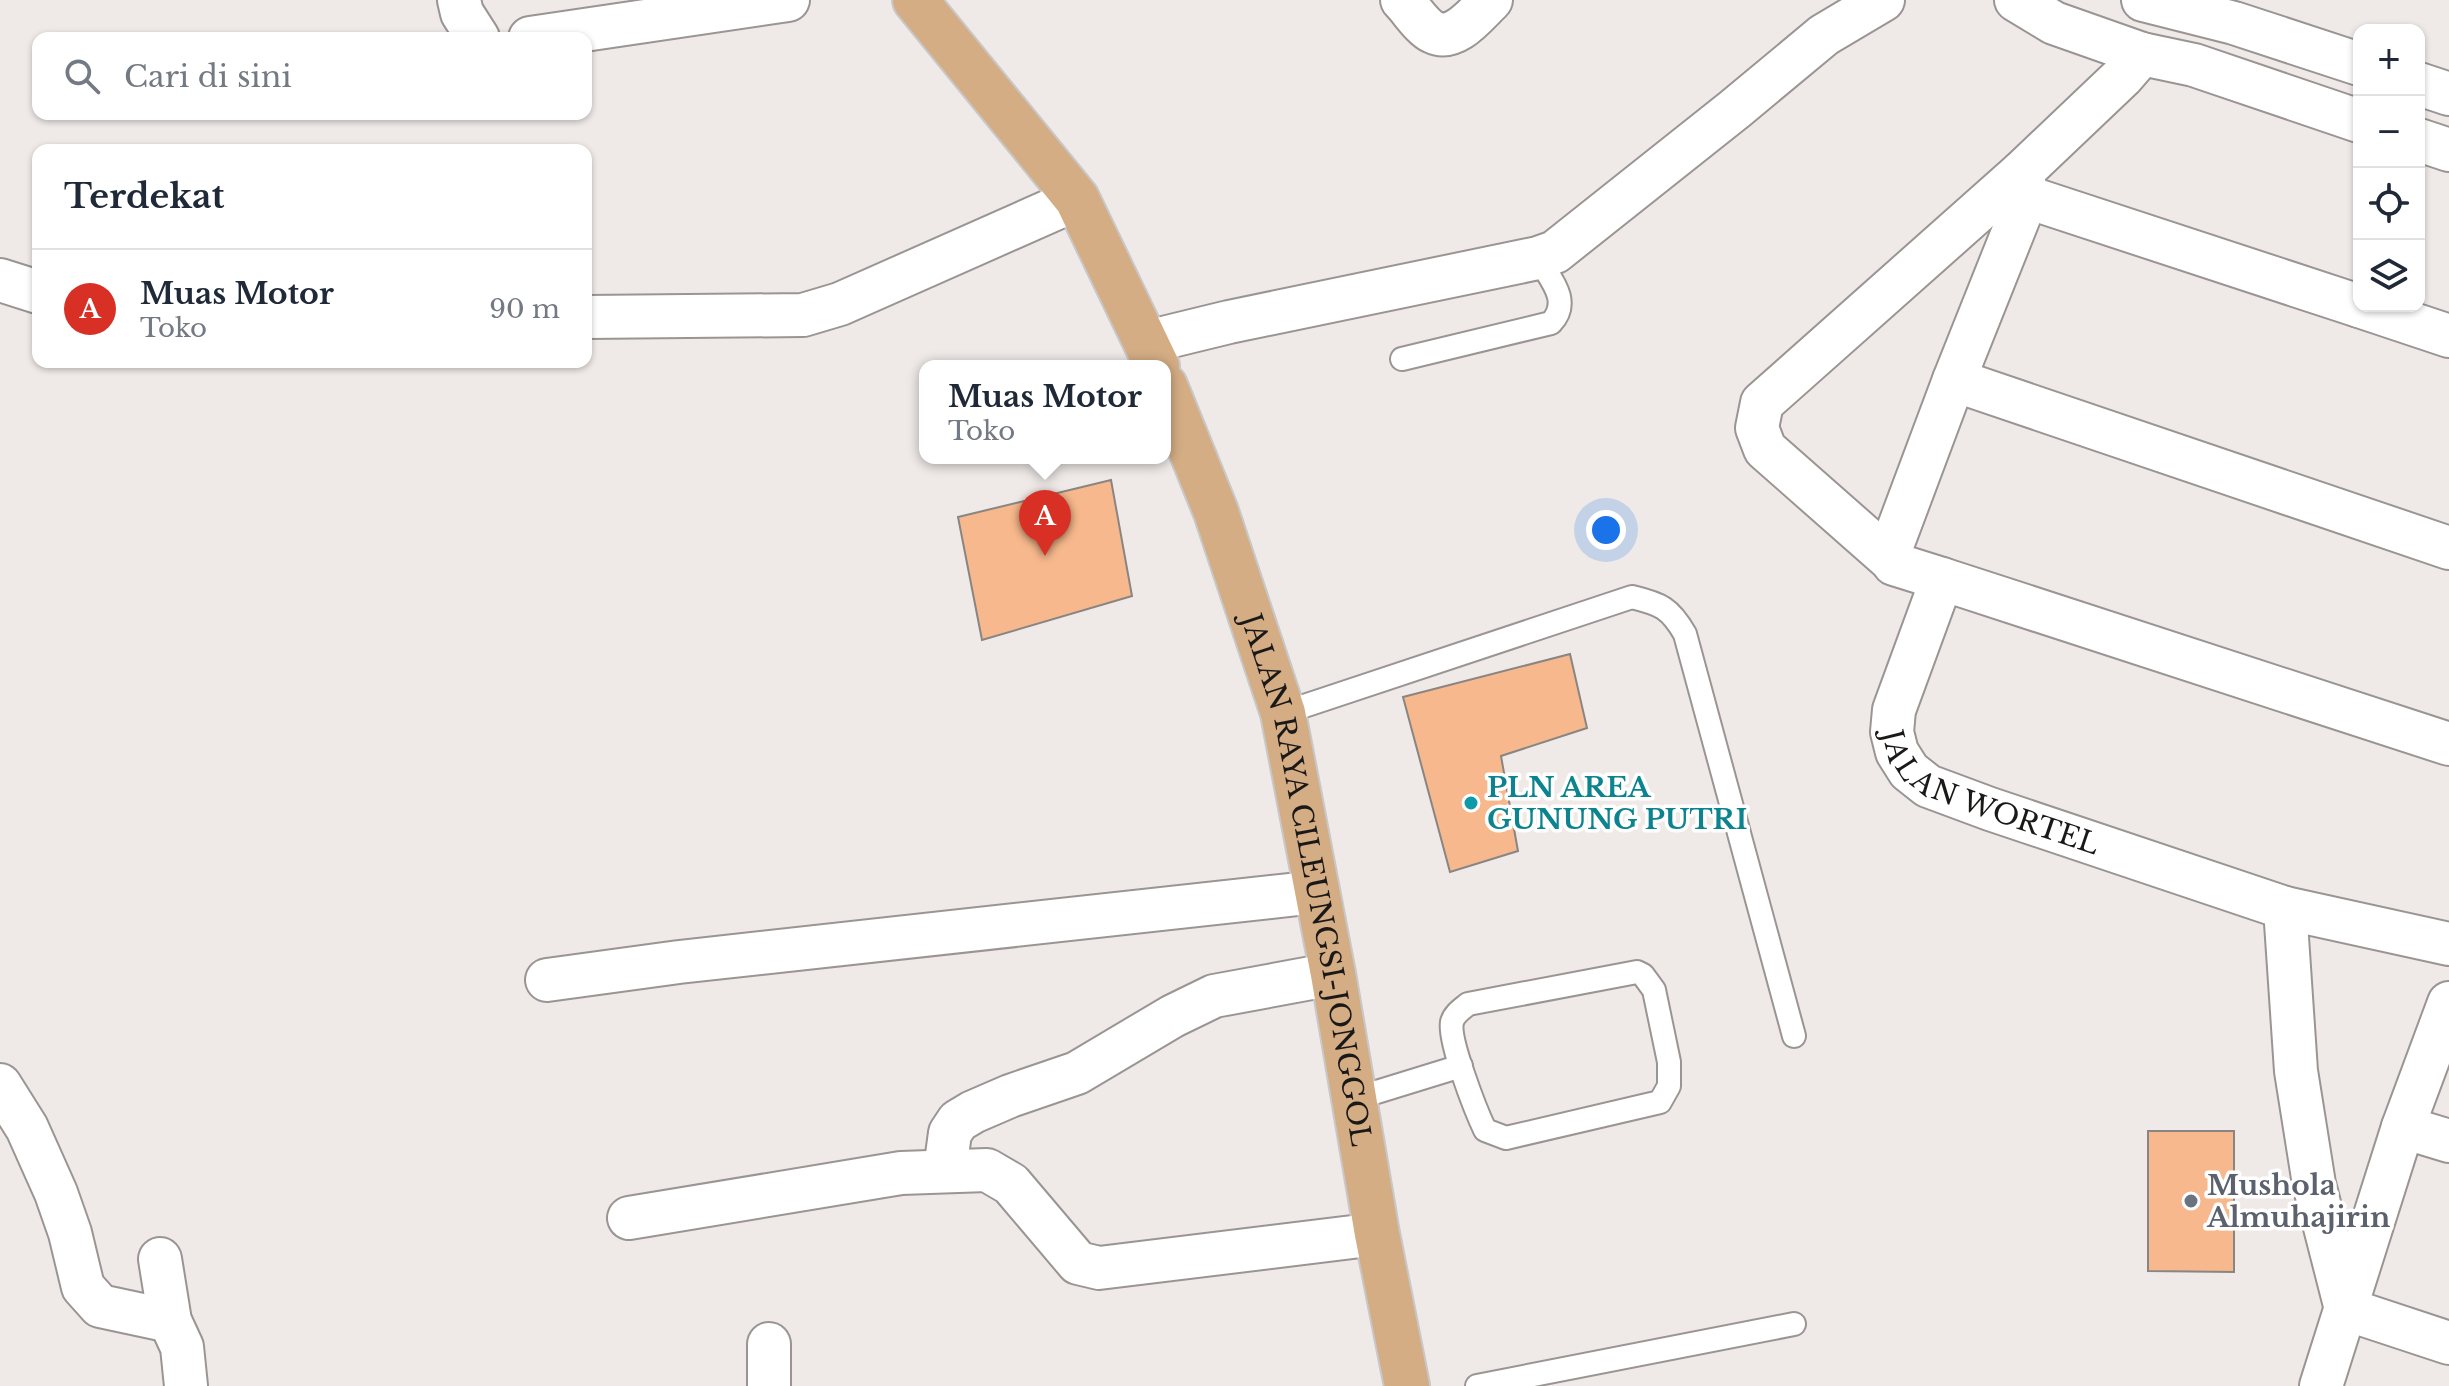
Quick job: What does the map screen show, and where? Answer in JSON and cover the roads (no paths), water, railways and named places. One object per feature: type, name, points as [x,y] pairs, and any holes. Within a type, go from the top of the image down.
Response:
[{"type":"main road","points":[[915,0],[1077,199],[1152,354]]},
{"type":"main road","name":"JALAN RAYA CILEUNGSI-JONGGOL","points":[[1171,401],[1216,512],[1283,713],[1407,1386]]},
{"type":"street","points":[[459,0],[462,13],[474,32]]},
{"type":"street","points":[[571,32],[788,0]]},
{"type":"street","points":[[1402,0],[1432,32],[1447,35],[1463,27],[1491,0]]},
{"type":"street","points":[[1824,35],[1849,0]]},
{"type":"street","points":[[1152,354],[1229,322],[1555,252],[1824,35],[1883,0]]},
{"type":"street","points":[[2016,0],[2054,23],[2142,54],[2194,65],[2353,119]]},
{"type":"street","points":[[2143,0],[2248,12],[2353,61]]},
{"type":"street","points":[[2194,65],[2248,12]]},
{"type":"street","points":[[2142,54],[2025,184],[1762,403],[1757,428],[1765,449],[1898,566],[2449,744]]},
{"type":"street","points":[[2425,86],[2449,94]]},
{"type":"street","points":[[2425,142],[2449,150]]},
{"type":"street","points":[[2025,184],[2353,304]]},
{"type":"street","points":[[1891,560],[1890,551],[2025,184]]},
{"type":"street","points":[[592,317],[803,315],[840,304],[1077,199]]},
{"type":"street","points":[[0,280],[32,290]]},
{"type":"street","points":[[2377,312],[2449,336]]},
{"type":"street","points":[[1954,380],[2449,548]]},
{"type":"street","name":"JALAN WORTEL","points":[[1942,579],[1894,710],[1892,732],[1897,752],[1909,771],[1928,786],[2285,908],[2449,944]]},
{"type":"street","points":[[547,980],[695,960],[1316,892]]},
{"type":"street","points":[[2285,908],[2296,1071],[2314,1184],[2346,1309]]},
{"type":"street","points":[[945,1170],[950,1133],[958,1121],[973,1112],[1077,1073],[1173,1016],[1214,996],[1333,974]]},
{"type":"street","points":[[2321,1386],[2403,1127],[2449,1003]]},
{"type":"street","points":[[0,1085],[27,1128],[56,1193],[70,1233],[83,1287],[100,1306],[170,1321]]},
{"type":"street","points":[[2403,1127],[2449,1141]]},
{"type":"street","points":[[629,1218],[901,1173],[987,1170],[1011,1184],[1078,1263],[1084,1266],[1099,1268],[1377,1234]]},
{"type":"street","points":[[160,1259],[170,1321],[182,1347],[186,1386]]},
{"type":"street","points":[[2346,1309],[2449,1343]]},
{"type":"street","points":[[769,1344],[769,1386]]},
{"type":"lane","points":[[1402,359],[1551,323],[1561,306],[1559,295],[1538,258]]},
{"type":"lane","points":[[1283,713],[1632,597],[1660,604],[1675,617],[1685,634],[1794,1036]]},
{"type":"lane","points":[[1637,972],[1654,990],[1669,1062],[1669,1086],[1660,1102],[1506,1138],[1485,1130],[1461,1066],[1451,1025],[1455,1015],[1468,1004],[1637,972]]},
{"type":"lane","points":[[1354,1099],[1461,1066]]},
{"type":"lane","points":[[1477,1386],[1794,1324]]},
{"type":"place","name":"Muas Motor","points":[[1045,556]]},
{"type":"place","name":"PLN AREA GUNUNG PUTRI","points":[[1471,803]]},
{"type":"place","name":"Mushola Almuhajirin","points":[[2191,1201]]}]
